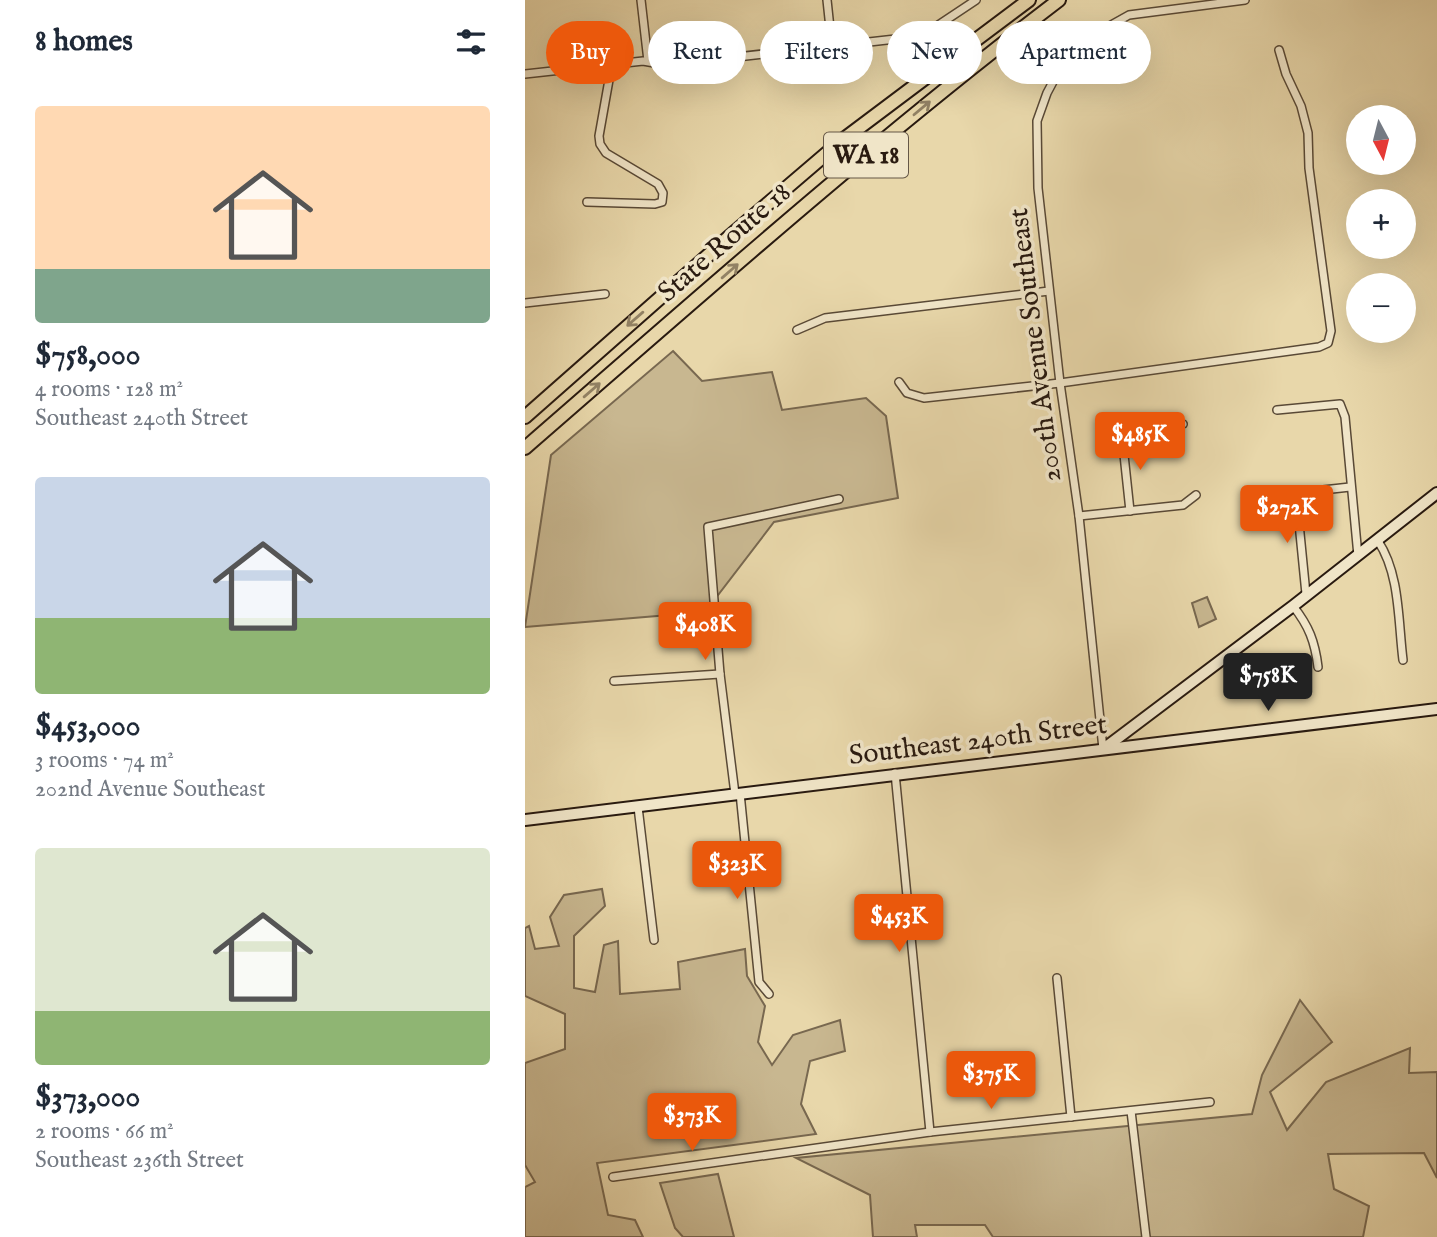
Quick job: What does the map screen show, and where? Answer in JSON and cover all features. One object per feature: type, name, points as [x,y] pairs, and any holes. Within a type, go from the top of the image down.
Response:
[{"type":"highway","name":"State Route 18","points":[[525,417],[840,142],[1029,0]]},
{"type":"highway","name":"State Route 18","points":[[525,448],[829,185],[999,45],[1059,0]]},
{"type":"main road","points":[[1104,749],[1437,493]]},
{"type":"main road","name":"Southeast 240th Street","points":[[525,820],[1437,709]]},
{"type":"street","points":[[634,62],[648,61],[641,0]]},
{"type":"street","points":[[827,0],[829,21]]},
{"type":"street","points":[[873,42],[922,36],[976,0]]},
{"type":"street","name":"200th Avenue Southeast","points":[[1104,749],[1079,516],[1060,383],[1038,188],[1037,121],[1047,93],[1062,65],[1095,34],[1129,15],[1245,0]]},
{"type":"street","points":[[899,382],[907,393],[924,398],[1060,383],[1319,347],[1328,343],[1331,331],[1309,168],[1308,133],[1301,106],[1279,51]]},
{"type":"street","points":[[525,74],[546,71]]},
{"type":"street","points":[[587,202],[655,204],[661,202],[663,193],[658,184],[606,153],[600,144],[608,84]]},
{"type":"street","points":[[797,330],[825,318],[1049,291]]},
{"type":"street","points":[[525,303],[605,294]]},
{"type":"street","points":[[1277,411],[1341,404],[1345,417],[1358,556]]},
{"type":"street","points":[[1130,511],[1122,436],[1166,431],[1183,424]]},
{"type":"street","points":[[1306,594],[1296,493],[1350,487]]},
{"type":"street","points":[[1079,516],[1184,505],[1196,495]]},
{"type":"street","points":[[769,994],[759,982],[720,674],[708,527],[839,499]]},
{"type":"street","points":[[1378,541],[1388,557],[1393,573],[1403,660]]},
{"type":"street","points":[[1293,606],[1311,632],[1318,667]]},
{"type":"street","points":[[614,681],[720,674]]},
{"type":"street","points":[[895,773],[930,1132]]},
{"type":"street","points":[[638,807],[654,940]]},
{"type":"street","points":[[1057,978],[1071,1117]]},
{"type":"street","points":[[613,1177],[930,1132],[1210,1102]]},
{"type":"street","points":[[1131,1111],[1146,1237]]},
{"type":"shaded area","points":[[673,351],[702,381],[772,372],[782,410],[866,398],[886,416],[898,498],[774,522],[705,612],[525,627],[551,455]]},
{"type":"shaded area","points":[[1207,597],[1216,619],[1199,627],[1192,603]]},
{"type":"shaded area","points":[[602,889],[605,906],[574,936],[574,988],[595,992],[604,945],[618,941],[620,994],[680,989],[678,962],[745,949],[747,976],[765,1006],[758,1042],[772,1065],[793,1035],[840,1020],[845,1051],[810,1061],[801,1104],[816,1134],[597,1163],[608,1215],[635,1220],[643,1237],[525,1237],[525,1187],[535,1182],[525,1165],[525,1063],[565,1049],[565,1014],[525,996],[525,928],[529,926],[535,949],[559,946],[550,917],[564,895]]},
{"type":"shaded area","points":[[1300,1000],[1332,1042],[1270,1092],[1287,1130],[1326,1082],[1410,1048],[1409,1073],[1437,1072],[1437,1178],[1424,1153],[1328,1154],[1334,1189],[1369,1206],[1363,1237],[993,1237],[985,1225],[915,1225],[917,1237],[873,1237],[870,1195],[796,1158],[1252,1114],[1262,1075]]},
{"type":"shaded area","points":[[718,1174],[734,1237],[683,1237],[675,1228],[660,1183]]}]
